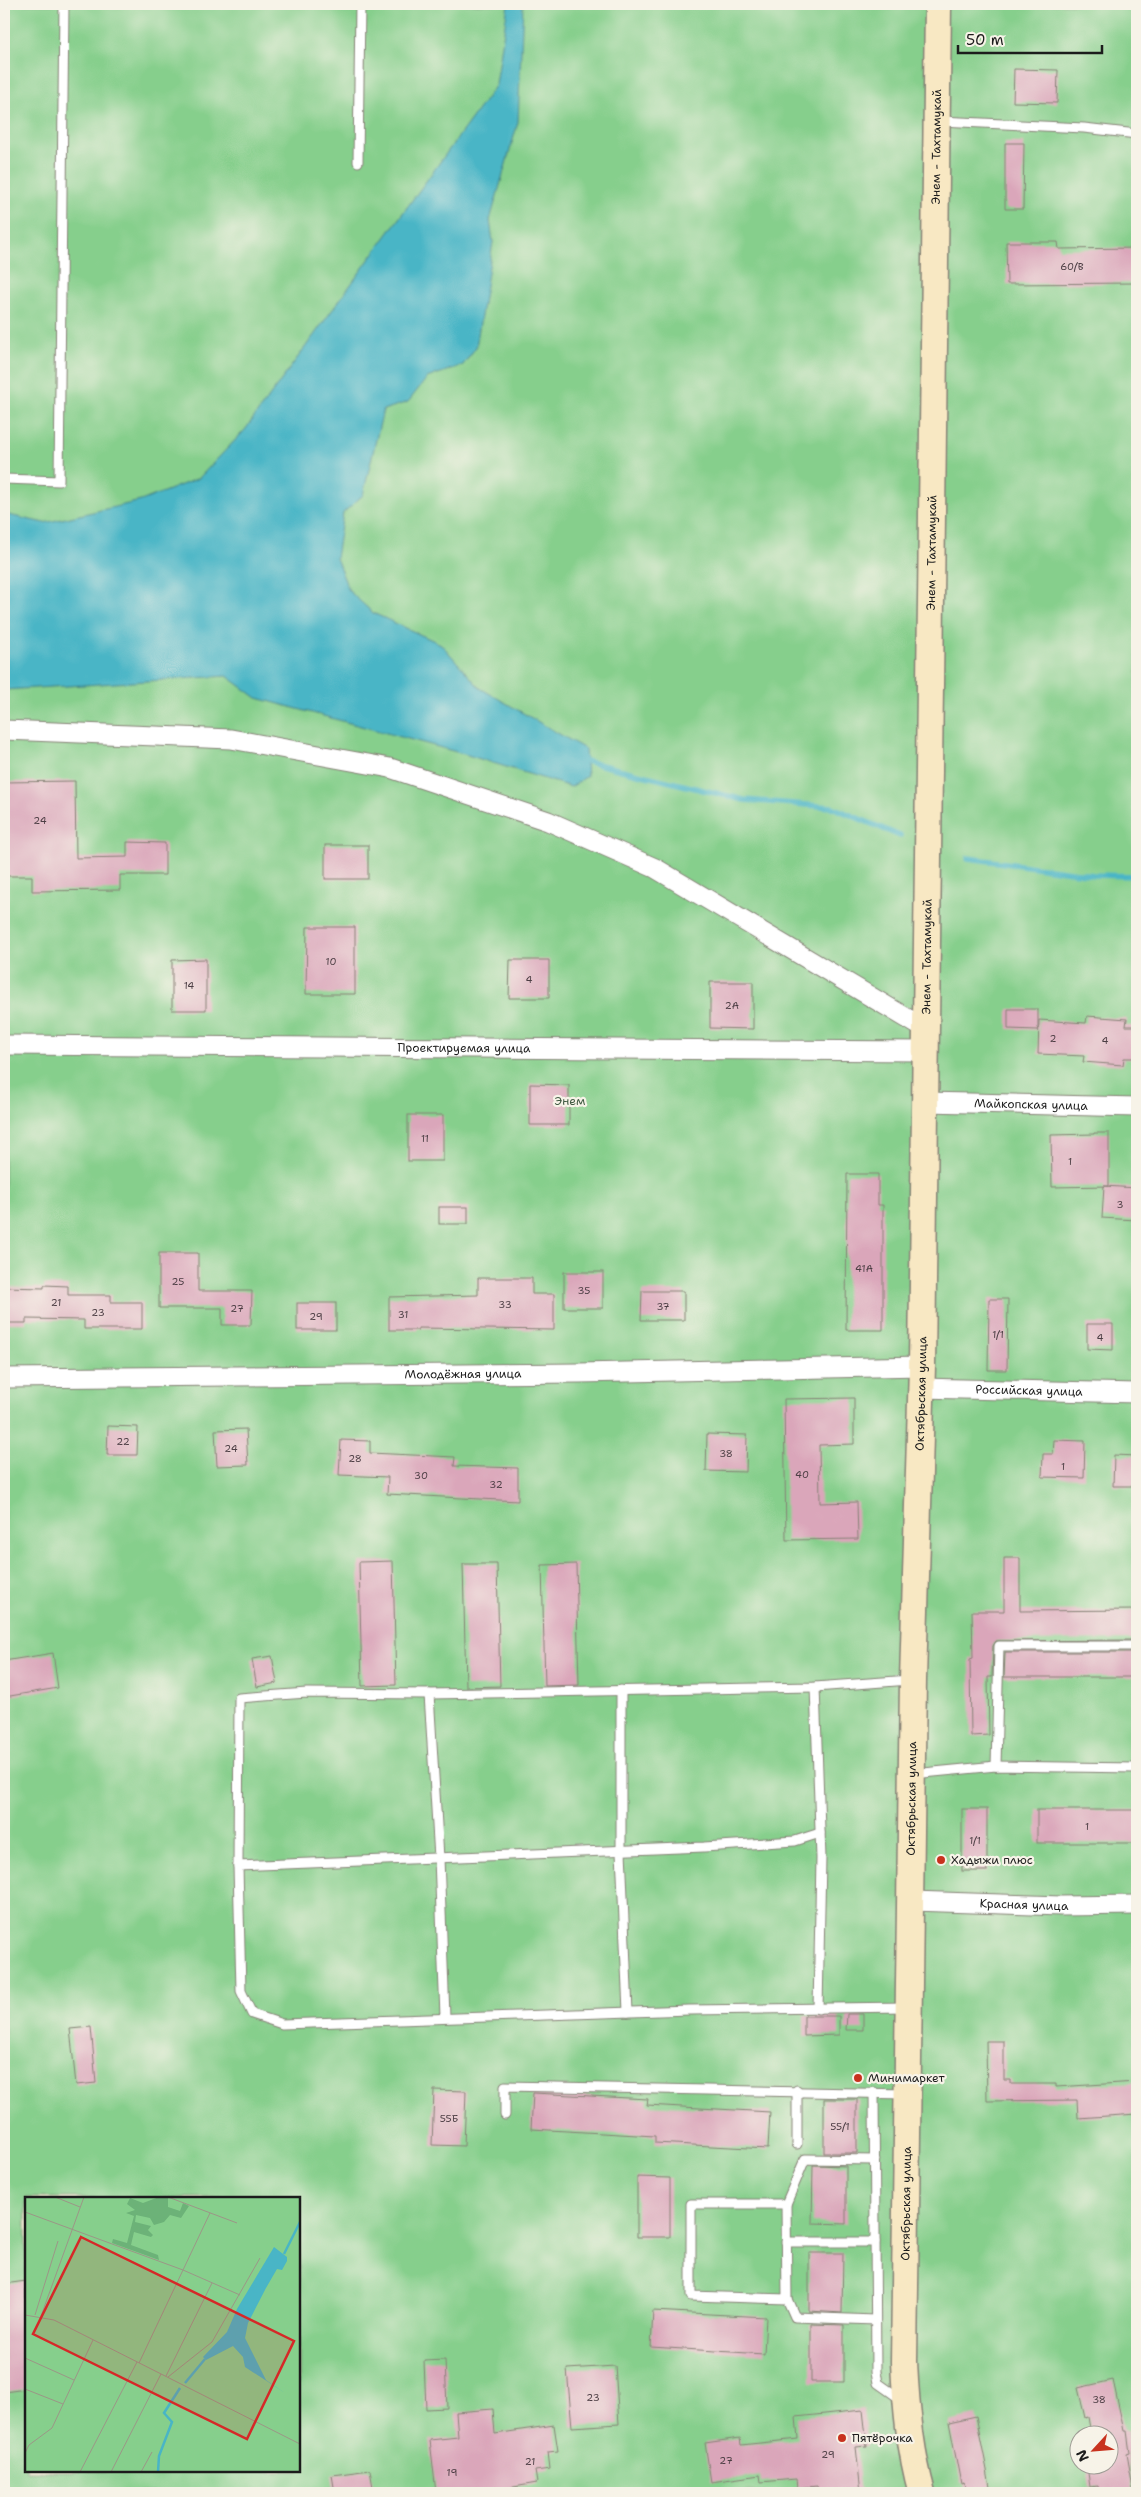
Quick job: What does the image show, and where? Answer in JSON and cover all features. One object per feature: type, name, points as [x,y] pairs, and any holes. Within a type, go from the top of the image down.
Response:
[{"type":"main road","name":"Энем - Тахтамукай","points":[[925,1102],[938,4]]},
{"type":"main road","name":"Октябрьская улица","points":[[922,2493],[912,2459],[904,2362],[912,1901],[913,1680],[922,1377],[925,1102]]},
{"type":"street","points":[[4,730],[231,739],[390,768],[548,821],[655,868],[925,1040]]},
{"type":"street","name":"Проектируемая улица","points":[[4,1045],[925,1040]]},
{"type":"street","name":"Майкопская улица","points":[[925,1102],[1137,1107]]},
{"type":"street","name":"Молодёжная улица","points":[[4,1378],[579,1373],[922,1377]]},
{"type":"street","name":"Российская улица","points":[[922,1377],[1137,1393]]},
{"type":"street","name":"Красная улица","points":[[912,1901],[1061,1906],[1137,1905]]},
{"type":"lane","points":[[4,479],[59,481],[64,4]]},
{"type":"lane","points":[[358,162],[360,4]]},
{"type":"lane","points":[[937,121],[1084,128],[1137,134]]},
{"type":"lane","points":[[996,1766],[999,1646],[1137,1646]]},
{"type":"lane","points":[[910,2007],[628,2012],[282,2024],[252,2014],[242,1990],[238,1866],[239,1698],[307,1693],[429,1694],[815,1686],[913,1680]]},
{"type":"lane","points":[[815,1686],[820,1833],[818,2008]]},
{"type":"lane","points":[[621,1690],[620,1851],[628,2012]]},
{"type":"lane","points":[[429,1694],[439,1858],[445,2017]]},
{"type":"lane","points":[[912,1774],[996,1766],[1137,1768]]},
{"type":"lane","points":[[238,1866],[620,1851],[795,1841],[820,1833]]},
{"type":"lane","points":[[505,2115],[505,2086],[797,2090],[908,2094]]},
{"type":"lane","points":[[797,2090],[797,2144]]},
{"type":"lane","points":[[874,2092],[876,2370],[878,2383],[906,2403]]},
{"type":"lane","points":[[874,2160],[805,2159],[786,2204],[786,2300],[795,2317],[875,2320]]},
{"type":"lane","points":[[786,2204],[691,2204],[690,2296],[786,2300]]},
{"type":"lane","points":[[786,2242],[875,2242]]},
{"type":"green space","name":"Энем","points":[[4,4],[1137,4],[1137,2493],[4,2493]]},
{"type":"water","points":[[508,4],[523,4],[518,122],[490,220],[493,242],[476,347],[463,365],[427,378],[408,402],[383,410],[363,495],[343,513],[336,558],[349,591],[373,613],[441,644],[480,688],[585,749],[587,776],[571,787],[464,754],[257,698],[227,676],[4,690],[4,514],[44,523],[141,501],[199,478],[245,430],[496,85]]},
{"type":"building","points":[[1014,69],[1058,70],[1057,103],[1013,102]]},
{"type":"building","points":[[1005,143],[1024,143],[1023,209],[1005,209]]},
{"type":"building","points":[[1006,242],[1058,242],[1059,249],[1137,248],[1137,283],[1007,284]]},
{"type":"building","points":[[75,781],[76,858],[127,857],[127,842],[165,843],[165,875],[120,875],[120,890],[32,891],[32,876],[4,876],[4,782]]},
{"type":"building","points":[[325,845],[368,845],[368,879],[325,879]]},
{"type":"building","points":[[307,927],[355,927],[355,994],[306,994]]},
{"type":"building","points":[[206,959],[206,1010],[172,1010],[172,960]]},
{"type":"building","points":[[510,960],[549,960],[549,998],[509,998]]},
{"type":"building","points":[[710,982],[753,982],[753,1029],[710,1028]]},
{"type":"building","points":[[1008,1009],[1038,1009],[1038,1030],[1008,1029]]},
{"type":"building","points":[[1087,1016],[1127,1019],[1126,1026],[1137,1026],[1137,1058],[1124,1058],[1123,1065],[1083,1062],[1084,1056],[1038,1054],[1039,1020],[1086,1023]]},
{"type":"building","points":[[530,1084],[569,1085],[569,1125],[530,1125]]},
{"type":"building","points":[[408,1115],[443,1115],[443,1161],[408,1161]]},
{"type":"building","points":[[1109,1133],[1109,1186],[1052,1187],[1051,1135]]},
{"type":"building","points":[[847,1174],[878,1174],[878,1205],[883,1205],[883,1330],[846,1330]]},
{"type":"building","points":[[1104,1186],[1137,1188],[1136,1220],[1102,1218]]},
{"type":"building","points":[[439,1207],[468,1207],[468,1224],[439,1224]]},
{"type":"building","points":[[159,1253],[198,1253],[198,1291],[252,1291],[251,1325],[222,1325],[222,1308],[159,1308]]},
{"type":"building","points":[[564,1272],[603,1272],[603,1308],[564,1308]]},
{"type":"building","points":[[478,1278],[532,1278],[532,1294],[554,1294],[554,1330],[418,1328],[418,1330],[389,1330],[389,1297],[478,1295]]},
{"type":"building","points":[[44,1285],[68,1286],[68,1295],[111,1295],[111,1302],[142,1302],[142,1329],[84,1329],[84,1320],[26,1319],[26,1323],[4,1323],[4,1287],[44,1288]]},
{"type":"building","points":[[642,1291],[684,1291],[684,1320],[641,1320]]},
{"type":"building","points":[[989,1299],[1008,1299],[1007,1370],[988,1370]]},
{"type":"building","points":[[297,1303],[336,1303],[336,1330],[297,1330]]},
{"type":"building","points":[[1087,1324],[1113,1324],[1113,1350],[1087,1349]]},
{"type":"building","points":[[854,1398],[854,1444],[819,1445],[820,1503],[857,1502],[858,1539],[786,1540],[784,1399]]},
{"type":"building","points":[[108,1426],[138,1427],[137,1455],[107,1455]]},
{"type":"building","points":[[246,1429],[248,1465],[217,1466],[215,1430]]},
{"type":"building","points":[[707,1434],[747,1435],[746,1472],[706,1471]]},
{"type":"building","points":[[341,1440],[370,1441],[370,1453],[455,1457],[454,1466],[518,1468],[518,1501],[387,1494],[388,1477],[339,1475]]},
{"type":"building","points":[[1054,1440],[1085,1441],[1084,1478],[1042,1477],[1043,1454],[1053,1454]]},
{"type":"building","points":[[1114,1455],[1137,1456],[1137,1486],[1113,1486]]},
{"type":"building","points":[[1004,1558],[1020,1558],[1020,1611],[1137,1610],[1137,1640],[996,1641],[993,1646],[992,1677],[988,1677],[989,1735],[971,1736],[970,1659],[973,1658],[972,1611],[1004,1611]]},
{"type":"building","points":[[393,1561],[396,1685],[362,1686],[359,1562]]},
{"type":"building","points":[[463,1564],[497,1564],[500,1686],[466,1687]]},
{"type":"building","points":[[576,1564],[579,1685],[545,1686],[542,1565]]},
{"type":"building","points":[[1005,1652],[1137,1652],[1137,1677],[1004,1677]]},
{"type":"building","points":[[53,1653],[58,1688],[4,1697],[4,1661]]},
{"type":"building","points":[[272,1656],[277,1683],[257,1687],[252,1659]]},
{"type":"building","points":[[962,1809],[987,1809],[987,1871],[962,1871]]},
{"type":"building","points":[[1037,1810],[1137,1810],[1137,1843],[1037,1843]]},
{"type":"building","points":[[847,2014],[863,2014],[863,2030],[846,2030]]},
{"type":"building","points":[[804,2016],[839,2016],[839,2035],[804,2036]]},
{"type":"building","points":[[91,2027],[96,2083],[76,2085],[70,2029]]},
{"type":"building","points":[[986,2041],[1004,2041],[1004,2080],[1011,2080],[1011,2084],[1056,2084],[1056,2087],[1137,2082],[1137,2114],[1078,2118],[1077,2100],[987,2101]]},
{"type":"building","points":[[434,2090],[466,2091],[464,2146],[432,2145]]},
{"type":"building","points":[[533,2093],[648,2099],[647,2105],[770,2112],[768,2149],[655,2143],[655,2136],[531,2129]]},
{"type":"building","points":[[824,2099],[857,2099],[857,2153],[824,2153]]},
{"type":"building","points":[[813,2165],[846,2166],[846,2224],[812,2223]]},
{"type":"building","points":[[637,2177],[670,2178],[670,2237],[637,2237]]},
{"type":"building","points":[[809,2253],[843,2253],[842,2313],[809,2311]]},
{"type":"building","points":[[25,2281],[25,2389],[4,2392],[4,2284]]},
{"type":"building","points":[[653,2311],[766,2317],[764,2354],[651,2347]]},
{"type":"building","points":[[811,2324],[844,2325],[844,2382],[811,2382]]},
{"type":"building","points":[[445,2360],[447,2408],[426,2409],[424,2361]]},
{"type":"building","points":[[615,2366],[619,2424],[572,2427],[567,2369]]},
{"type":"building","points":[[1113,2380],[1124,2431],[1127,2431],[1130,2453],[1127,2454],[1134,2493],[1099,2493],[1098,2486],[1090,2487],[1088,2474],[1118,2474],[1118,2424],[1089,2424],[1088,2417],[1085,2418],[1078,2388]]},
{"type":"building","points":[[493,2409],[495,2434],[554,2425],[558,2451],[548,2452],[550,2469],[535,2471],[537,2483],[502,2489],[502,2493],[472,2493],[472,2491],[436,2493],[430,2440],[458,2437],[456,2412]]},
{"type":"building","points":[[863,2410],[867,2446],[856,2447],[861,2493],[818,2493],[817,2486],[797,2488],[796,2479],[761,2482],[760,2475],[711,2482],[705,2443],[740,2438],[741,2445],[798,2439],[796,2417]]},
{"type":"building","points":[[976,2416],[991,2493],[966,2493],[964,2483],[961,2484],[949,2422]]},
{"type":"building","points":[[370,2470],[374,2493],[335,2493],[332,2475]]},
{"type":"waterway","points":[[581,760],[744,800],[832,807],[900,836]]},
{"type":"waterway","points":[[968,858],[1094,875],[1137,876]]},
{"type":"place","name":"Хадыжи плюс","points":[[941,1860]]},
{"type":"place","name":"Минимаркет","points":[[858,2078]]},
{"type":"place","name":"Пятёрочка","points":[[842,2438]]}]
